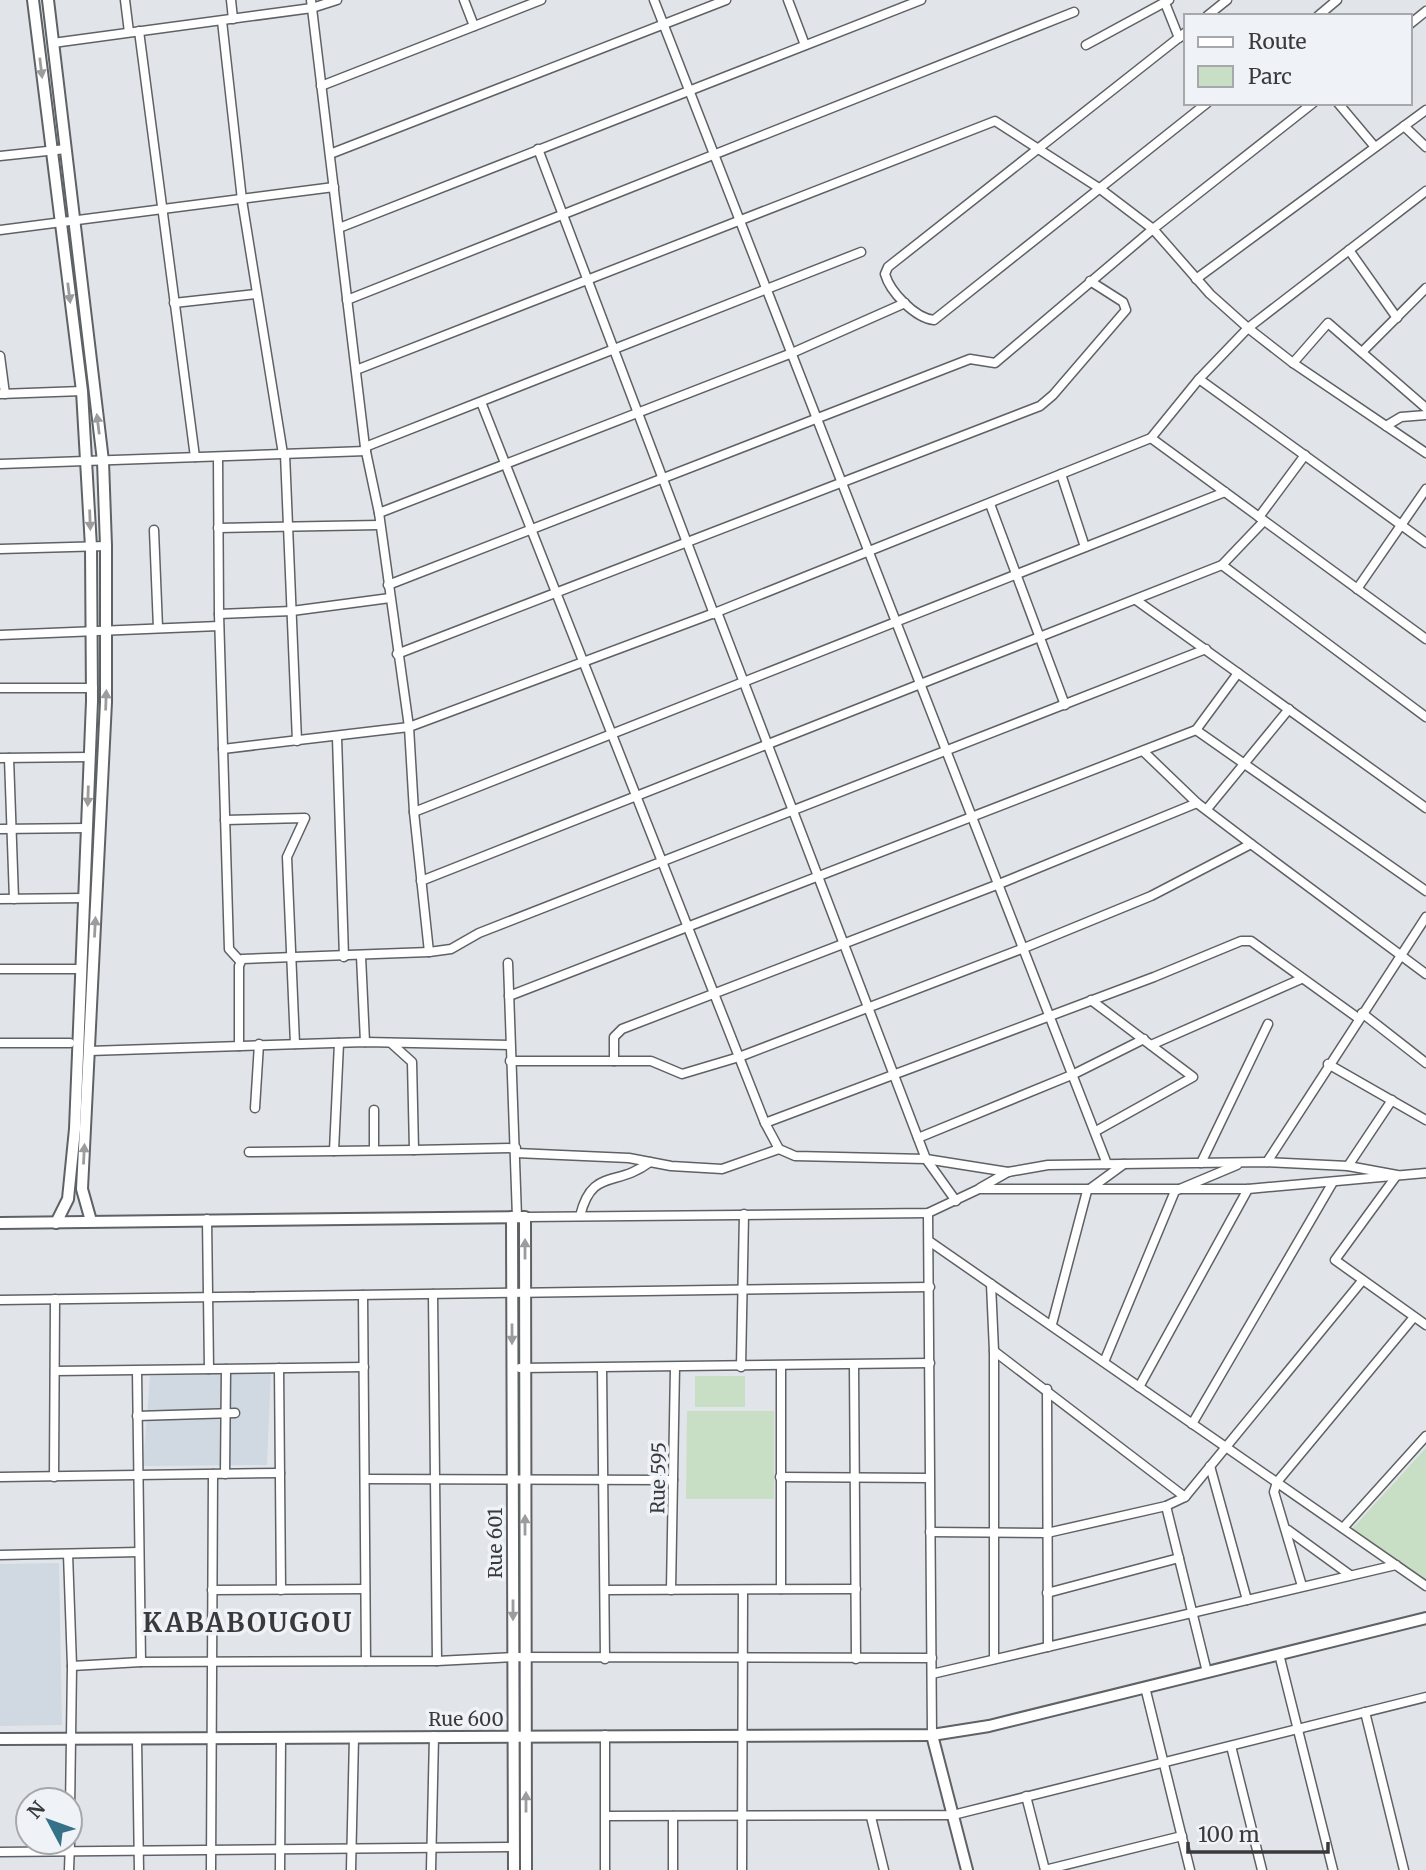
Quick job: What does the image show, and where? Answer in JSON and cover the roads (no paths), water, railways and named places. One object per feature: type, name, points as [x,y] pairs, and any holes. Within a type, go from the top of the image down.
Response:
[{"type":"street","points":[[33,0],[82,391],[88,461],[93,631],[75,1129],[68,1199],[56,1223]]},
{"type":"street","points":[[48,0],[103,461],[106,546],[107,630],[82,1189],[91,1221]]},
{"type":"street","points":[[125,0],[129,33]]},
{"type":"street","points":[[231,0],[233,19]]},
{"type":"street","points":[[53,43],[222,21],[337,0]]},
{"type":"street","points":[[464,0],[474,26]]},
{"type":"street","points":[[321,86],[541,0]]},
{"type":"street","points":[[654,0],[1107,1164]]},
{"type":"street","points":[[330,154],[726,0]]},
{"type":"street","points":[[788,0],[805,45]]},
{"type":"street","points":[[339,228],[920,0]]},
{"type":"street","points":[[1210,14],[1227,0]]},
{"type":"street","points":[[1320,14],[1337,0]]},
{"type":"street","points":[[1086,45],[1167,2],[1183,35],[888,267],[885,274],[887,282],[905,303],[925,319],[934,320],[1204,105]]},
{"type":"street","points":[[312,4],[365,449],[379,513],[409,727],[414,812],[429,952]]},
{"type":"street","points":[[1412,22],[1426,11]]},
{"type":"street","points":[[347,299],[1074,12]]},
{"type":"street","points":[[222,21],[242,200],[284,454],[297,741]]},
{"type":"street","points":[[139,32],[195,457]]},
{"type":"street","points":[[388,585],[970,359],[995,363],[1153,229],[1310,105]]},
{"type":"street","points":[[1340,105],[1375,147]]},
{"type":"street","points":[[1196,279],[1426,110]]},
{"type":"street","points":[[356,370],[993,121],[1099,188],[1153,229],[1196,279],[1248,328],[1293,363],[1426,453]]},
{"type":"street","points":[[1404,126],[1426,146]]},
{"type":"street","points":[[0,156],[66,149]]},
{"type":"street","points":[[538,149],[686,542],[769,745],[926,1159],[956,1201]]},
{"type":"street","points":[[0,230],[334,187]]},
{"type":"street","points":[[223,749],[409,727],[715,613],[1152,438],[1199,379],[1248,328],[1426,191]]},
{"type":"street","points":[[1349,250],[1397,318]]},
{"type":"street","points":[[0,464],[365,449],[861,252]]},
{"type":"street","points":[[397,654],[1047,401],[1126,310],[1123,302],[1090,281]]},
{"type":"street","points":[[1362,352],[1426,288]]},
{"type":"street","points":[[174,303],[256,294]]},
{"type":"street","points":[[379,513],[792,353],[905,303]]},
{"type":"street","points":[[1293,363],[1328,323],[1425,408],[1385,426]]},
{"type":"street","points":[[0,356],[2,394],[82,391]]},
{"type":"street","points":[[1199,379],[1426,543]]},
{"type":"street","points":[[481,402],[765,1123],[779,1149],[794,1156],[926,1159],[1008,1172],[1048,1165],[1267,1163],[1348,1166],[1397,1175]]},
{"type":"street","points":[[1152,438],[1426,639]]},
{"type":"street","points":[[421,881],[1222,565],[1262,519],[1305,455]]},
{"type":"street","points":[[218,457],[219,626],[229,949],[240,961],[239,1046]]},
{"type":"street","points":[[1061,474],[1085,547]]},
{"type":"street","points":[[1357,589],[1426,489]]},
{"type":"street","points":[[414,812],[1225,492]]},
{"type":"street","points":[[990,504],[1065,705]]},
{"type":"street","points":[[218,528],[380,525]]},
{"type":"street","points":[[155,530],[158,628]]},
{"type":"street","points":[[0,549],[106,546]]},
{"type":"street","points":[[1222,565],[1426,717]]},
{"type":"street","points":[[219,614],[292,611],[390,598]]},
{"type":"street","points":[[1136,600],[1426,808]]},
{"type":"street","points":[[0,635],[219,626]]},
{"type":"street","points":[[240,961],[246,958],[344,957],[451,949],[479,933],[1206,649]]},
{"type":"street","points":[[509,996],[1196,730],[1238,673]]},
{"type":"street","points":[[0,688],[93,688]]},
{"type":"street","points":[[1207,809],[1289,709]]},
{"type":"street","points":[[1196,730],[1426,891]]},
{"type":"street","points":[[337,737],[344,957]]},
{"type":"street","points":[[1143,751],[1197,803],[1399,957],[1426,974]]},
{"type":"street","points":[[14,899],[4,758],[90,757]]},
{"type":"street","points":[[614,1061],[614,1037],[622,1028],[999,884],[1197,803]]},
{"type":"street","points":[[225,820],[305,818],[287,857],[295,1044]]},
{"type":"street","points":[[0,829],[87,828]]},
{"type":"street","points":[[510,1061],[651,1060],[682,1074],[739,1057],[1024,948],[1151,896],[1251,845]]},
{"type":"street","points":[[0,899],[84,898]]},
{"type":"street","points":[[1267,1163],[1328,1064],[1426,917]]},
{"type":"street","points":[[765,1123],[1051,1016],[1241,941],[1251,941],[1301,979],[1360,1016],[1426,1063]]},
{"type":"street","points":[[361,956],[365,1042]]},
{"type":"street","points":[[508,963],[518,1217]]},
{"type":"street","points":[[0,969],[81,969]]},
{"type":"street","points":[[918,1138],[1301,979]]},
{"type":"street","points":[[1091,1000],[1192,1075],[1192,1079],[1096,1131]]},
{"type":"street","points":[[1201,1163],[1268,1024]]},
{"type":"street","points":[[89,1051],[365,1042],[510,1045]]},
{"type":"street","points":[[0,1043],[69,1044]]},
{"type":"street","points":[[334,1151],[339,1043]]},
{"type":"street","points":[[391,1043],[412,1062],[414,1150]]},
{"type":"street","points":[[255,1108],[259,1044]]},
{"type":"street","points":[[1328,1064],[1426,1120]]},
{"type":"street","points":[[1348,1166],[1392,1100]]},
{"type":"street","points":[[374,1110],[374,1150]]},
{"type":"street","points":[[249,1152],[516,1150],[629,1158],[671,1167],[722,1169],[779,1149]]},
{"type":"street","points":[[580,1216],[584,1197],[597,1183],[637,1172],[650,1162]]},
{"type":"street","points":[[1104,1362],[1175,1191],[1241,1163]]},
{"type":"street","points":[[1052,1324],[1087,1191],[1124,1164]]},
{"type":"street","points":[[0,1223],[929,1213],[1008,1172]]},
{"type":"street","points":[[979,1189],[1248,1189],[1426,1173]]},
{"type":"street","points":[[1397,1175],[1336,1258],[1336,1262],[1426,1325]]},
{"type":"street","points":[[1192,1423],[1333,1182]]},
{"type":"street","points":[[1139,1387],[1248,1189]]},
{"type":"street","points":[[929,1213],[932,1735],[967,1870]]},
{"type":"street","points":[[741,1367],[744,1214]]},
{"type":"street","name":"Rue 601","points":[[518,1217],[525,1293],[526,1870]]},
{"type":"street","name":"Rue 601","points":[[514,1870],[512,1293],[518,1217]]},
{"type":"street","points":[[207,1219],[209,1369]]},
{"type":"street","points":[[929,1241],[1426,1586]]},
{"type":"street","points":[[930,1532],[1047,1533],[1166,1506],[1185,1497],[1362,1281]]},
{"type":"street","points":[[991,1284],[994,1351],[994,1659]]},
{"type":"street","points":[[0,1300],[930,1287]]},
{"type":"street","points":[[433,1294],[437,1661]]},
{"type":"street","points":[[363,1295],[366,1661]]},
{"type":"street","points":[[54,1476],[55,1299]]},
{"type":"street","points":[[1302,1586],[1274,1492],[1277,1482],[1414,1317]]},
{"type":"street","points":[[994,1351],[1185,1497]]},
{"type":"street","points":[[512,1368],[930,1363]]},
{"type":"street","points":[[854,1365],[856,1659]]},
{"type":"street","points":[[781,1366],[781,1589]]},
{"type":"street","points":[[55,1370],[364,1367]]},
{"type":"street","name":"Rue 595","points":[[671,1590],[676,1367]]},
{"type":"street","points":[[279,1368],[281,1590]]},
{"type":"street","points":[[602,1368],[605,1659]]},
{"type":"street","points":[[225,1474],[226,1369]]},
{"type":"street","points":[[137,1371],[141,1662]]},
{"type":"street","points":[[1047,1389],[1048,1647]]},
{"type":"street","points":[[137,1416],[235,1413]]},
{"type":"street","points":[[1343,1528],[1426,1436]]},
{"type":"street","points":[[1210,1466],[1247,1600]]},
{"type":"street","points":[[0,1477],[280,1473]]},
{"type":"street","points":[[211,1870],[213,1474]]},
{"type":"street","points":[[780,1477],[929,1478]]},
{"type":"street","points":[[365,1479],[673,1480]]},
{"type":"street","points":[[1166,1506],[1207,1672]]},
{"type":"street","points":[[1287,1530],[1350,1575]]},
{"type":"street","points":[[0,1555],[139,1552]]},
{"type":"street","points":[[68,1554],[72,1666],[70,1786]]},
{"type":"street","points":[[1047,1593],[1179,1558]]},
{"type":"street","points":[[932,1674],[1396,1564]]},
{"type":"street","points":[[212,1590],[365,1589]]},
{"type":"street","points":[[605,1590],[856,1589]]},
{"type":"street","points":[[742,1870],[743,1590]]},
{"type":"street","name":"Rue 600","points":[[0,1740],[932,1735],[989,1726],[1426,1618]]},
{"type":"street","points":[[1279,1654],[1333,1870]]},
{"type":"street","points":[[72,1666],[141,1662],[437,1661],[513,1657],[932,1658]]},
{"type":"street","points":[[1145,1687],[1190,1870]]},
{"type":"street","points":[[606,1816],[742,1818],[953,1815],[1426,1697]]},
{"type":"street","points":[[1365,1712],[1404,1870]]},
{"type":"street","points":[[604,1735],[605,1870]]},
{"type":"street","points":[[431,1870],[434,1736]]},
{"type":"street","points":[[280,1870],[281,1737]]},
{"type":"street","points":[[351,1870],[354,1737]]},
{"type":"street","points":[[137,1739],[139,1870]]},
{"type":"street","points":[[1231,1746],[1262,1870]]},
{"type":"street","points":[[1026,1796],[1045,1870],[1182,1836]]},
{"type":"street","points":[[673,1816],[673,1870]]},
{"type":"street","points":[[870,1817],[884,1870]]},
{"type":"street","points":[[84,1848],[139,1850],[514,1847]]},
{"type":"district","name":"KABABOUGOU","points":[[248,1623]]}]
